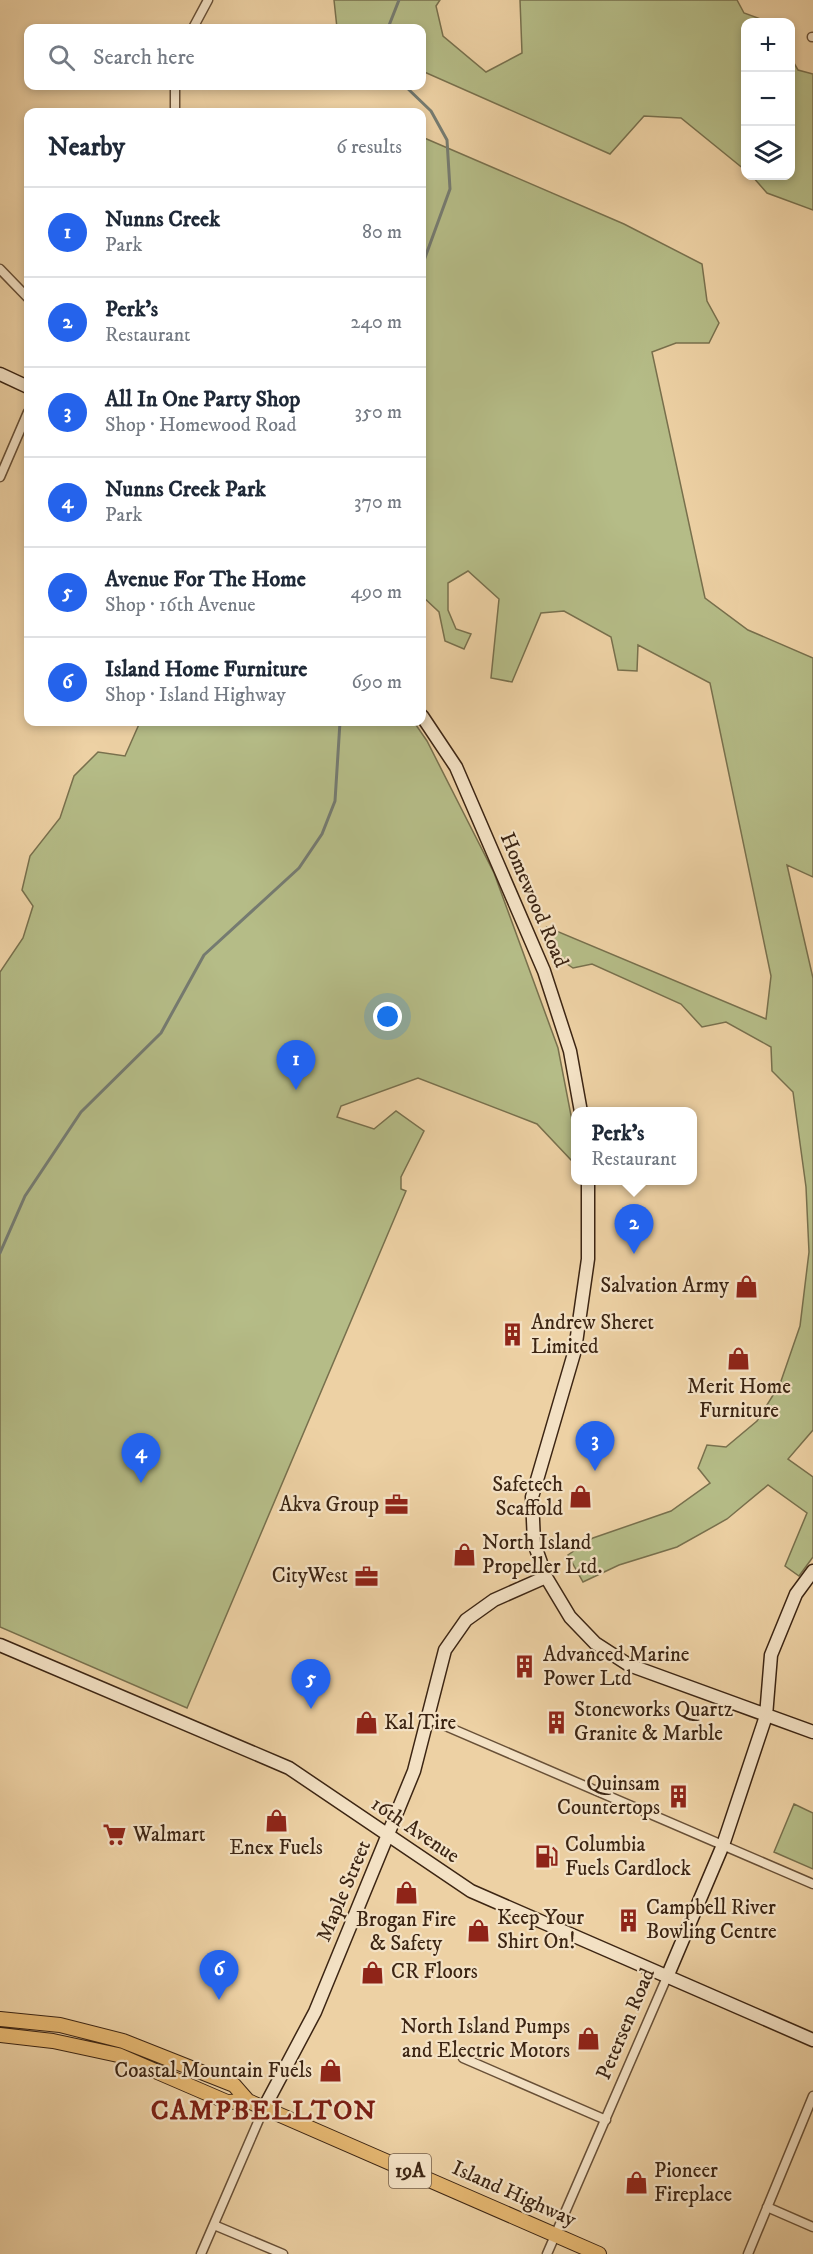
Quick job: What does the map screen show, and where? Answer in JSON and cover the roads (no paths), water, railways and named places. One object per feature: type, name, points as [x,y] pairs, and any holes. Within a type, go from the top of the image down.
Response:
[{"type":"main road","name":"Island Highway","points":[[0,2019],[60,2025],[123,2041],[234,2085],[248,2101],[599,2254]]},
{"type":"main road","name":"Island Highway","points":[[0,2035],[53,2041],[118,2055],[227,2102],[248,2101]]},
{"type":"street","points":[[195,24],[208,0]]},
{"type":"street","points":[[175,90],[175,108]]},
{"type":"street","points":[[0,269],[24,294]]},
{"type":"street","points":[[0,374],[24,385]]},
{"type":"street","points":[[0,477],[24,421]]},
{"type":"street","name":"Homewood Road","points":[[426,722],[456,767],[544,971],[570,1051],[580,1107]]},
{"type":"street","points":[[588,1185],[588,1259],[575,1350],[532,1497],[534,1543],[546,1577],[570,1617],[595,1643],[629,1665],[813,1732]]},
{"type":"street","name":"Petersen Road","points":[[547,2254],[723,1845],[766,1716],[771,1655],[796,1594],[813,1571]]},
{"type":"street","name":"Maple Street","points":[[201,2254],[264,2108],[315,2012],[414,1772],[445,1650],[466,1620],[494,1600],[546,1577]]},
{"type":"street","name":"16th Avenue","points":[[0,1646],[289,1768],[471,1891],[813,2040]]},
{"type":"street","points":[[427,1718],[813,1884]]},
{"type":"street","points":[[463,2058],[606,2120]]},
{"type":"street","points":[[748,2254],[813,2096]]},
{"type":"street","points":[[767,2207],[813,2227]]},
{"type":"street","points":[[213,2225],[283,2254]]},
{"type":"waterway","points":[[390,24],[399,0]]},
{"type":"waterway","points":[[409,90],[431,111],[447,140],[450,189],[426,255]]},
{"type":"waterway","points":[[0,1253],[25,1196],[81,1112],[161,1033],[204,955],[299,868],[322,834],[335,801],[340,726]]},
{"type":"place","name":"Nunns Creek","points":[[296,1090]]},
{"type":"place","name":"Perk's","points":[[634,1254]]},
{"type":"place","name":"Salvation Army","points":[[747,1286]]},
{"type":"place","name":"Andrew Sheret Limited","points":[[513,1335]]},
{"type":"place","name":"Merit Home Furniture","points":[[739,1359]]},
{"type":"place","name":"All In One Party Shop","points":[[595,1471]]},
{"type":"place","name":"Nunns Creek Park","points":[[141,1483]]},
{"type":"place","name":"Safetech Scaffold","points":[[581,1497]]},
{"type":"place","name":"Akva Group","points":[[397,1505]]},
{"type":"place","name":"North Island Propeller Ltd.","points":[[464,1555]]},
{"type":"place","name":"CityWest","points":[[366,1576]]},
{"type":"place","name":"Advanced Marine Power Ltd","points":[[525,1667]]},
{"type":"place","name":"Avenue For The Home","points":[[311,1709]]},
{"type":"place","name":"Stoneworks Quartz Granite & Marble","points":[[556,1722]]},
{"type":"place","name":"Kal Tire","points":[[366,1723]]},
{"type":"place","name":"Quinsam Countertops","points":[[678,1796]]},
{"type":"place","name":"Enex Fuels","points":[[276,1820]]},
{"type":"place","name":"Walmart","points":[[115,1835]]},
{"type":"place","name":"Columbia Fuels Cardlock","points":[[547,1857]]},
{"type":"place","name":"Brogan Fire & Safety","points":[[406,1892]]},
{"type":"place","name":"Campbell River Bowling Centre","points":[[628,1920]]},
{"type":"place","name":"Keep Your Shirt On!","points":[[479,1930]]},
{"type":"place","name":"CR Floors","points":[[373,1972]]},
{"type":"place","name":"Island Home Furniture","points":[[219,2000]]},
{"type":"place","name":"North Island Pumps and Electric Motors","points":[[588,2039]]},
{"type":"place","name":"Coastal Mountain Fuels","points":[[330,2071]]},
{"type":"place","name":"Pioneer Fireplace","points":[[636,2183]]},
{"type":"district","name":"CAMPBELLTON","points":[[264,2111]]}]
